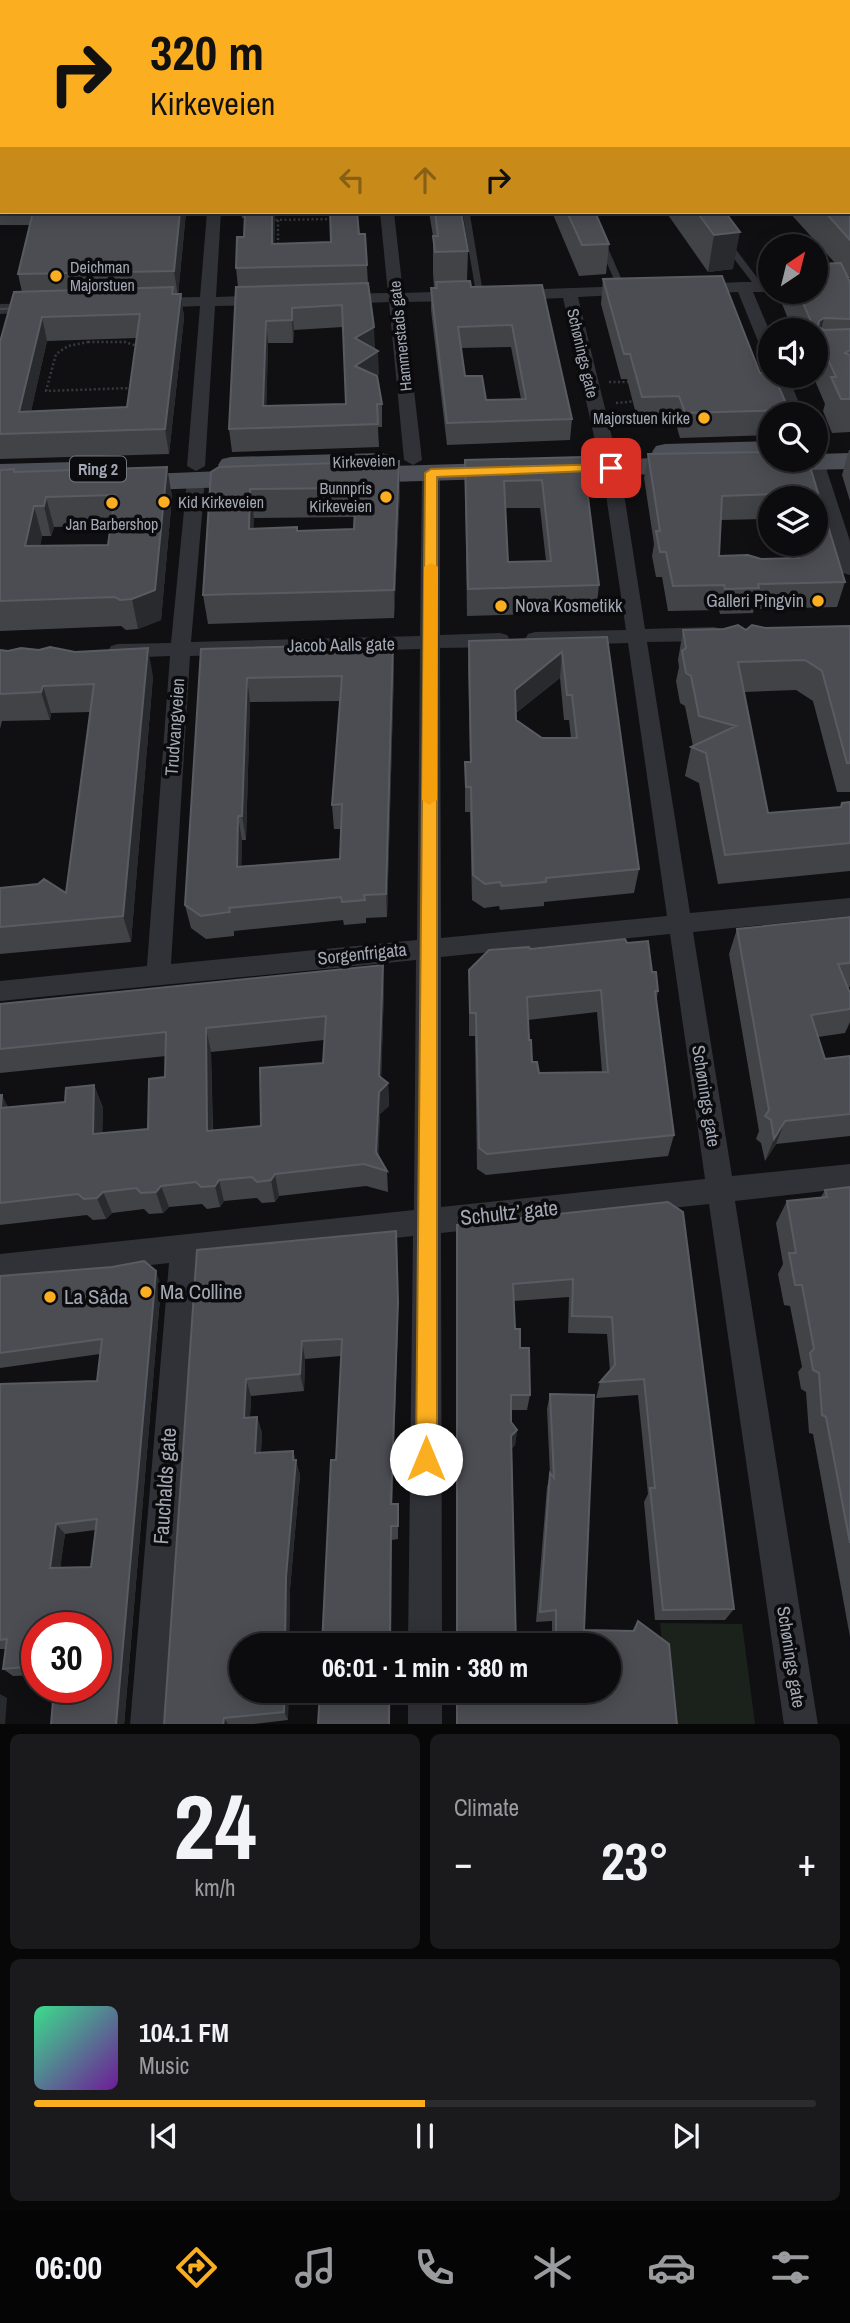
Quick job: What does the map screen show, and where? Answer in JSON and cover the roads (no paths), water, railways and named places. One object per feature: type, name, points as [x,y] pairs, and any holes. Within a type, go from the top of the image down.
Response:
[{"type":"main road","name":"Kirkeveien","points":[[828,452],[850,446]]},
{"type":"main road","name":"Kirkeveien","points":[[609,461],[758,450]]},
{"type":"main road","name":"Kirkeveien","points":[[0,486],[196,473],[758,457]]},
{"type":"main road","name":"Kirkeveien","points":[[828,457],[850,461]]},
{"type":"main road","name":"Kirkeveien","points":[[0,472],[196,473]]},
{"type":"street","name":"Trudvangveien","points":[[158,975],[215,214]]},
{"type":"street","name":"Hammerstads gate","points":[[387,214],[422,466],[430,643],[425,1633]]},
{"type":"street","points":[[743,287],[758,323]]},
{"type":"street","points":[[676,289],[758,287]]},
{"type":"street","points":[[321,299],[650,290]]},
{"type":"street","name":"Schønings gate","points":[[569,293],[609,461],[802,1724]]},
{"type":"street","points":[[130,304],[281,300]]},
{"type":"street","points":[[1,313],[57,307]]},
{"type":"street","points":[[820,472],[850,569]]},
{"type":"street","name":"Jacob Aalls gate","points":[[93,651],[740,634]]},
{"type":"street","name":"Sorgenfrigata","points":[[0,991],[850,907]]},
{"type":"street","name":"Schultz’ gate","points":[[0,1268],[850,1176]]},
{"type":"street","name":"Fauchalds gate","points":[[147,1724],[184,1247]]},
{"type":"street","points":[[425,1703],[425,1724]]},
{"type":"lane","points":[[466,214],[480,296]]},
{"type":"lane","points":[[599,236],[623,291]]},
{"type":"lane","points":[[726,242],[758,279]]},
{"type":"tram line","points":[[0,309],[28,308]]},
{"type":"place","name":"Deichman Majorstuen","points":[[56,276]]},
{"type":"place","name":"Majorstuen kirke","points":[[704,418]]},
{"type":"place","name":"Bunnpris Kirkeveien","points":[[386,497]]},
{"type":"place","name":"Kid Kirkeveien","points":[[164,502]]},
{"type":"place","name":"Jan Barbershop","points":[[112,503]]},
{"type":"place","name":"Galleri Pingvin","points":[[818,601]]},
{"type":"place","name":"Nova Kosmetikk","points":[[501,606]]},
{"type":"place","name":"Ma Colline","points":[[146,1292]]},
{"type":"place","name":"La Såda","points":[[50,1297]]}]
